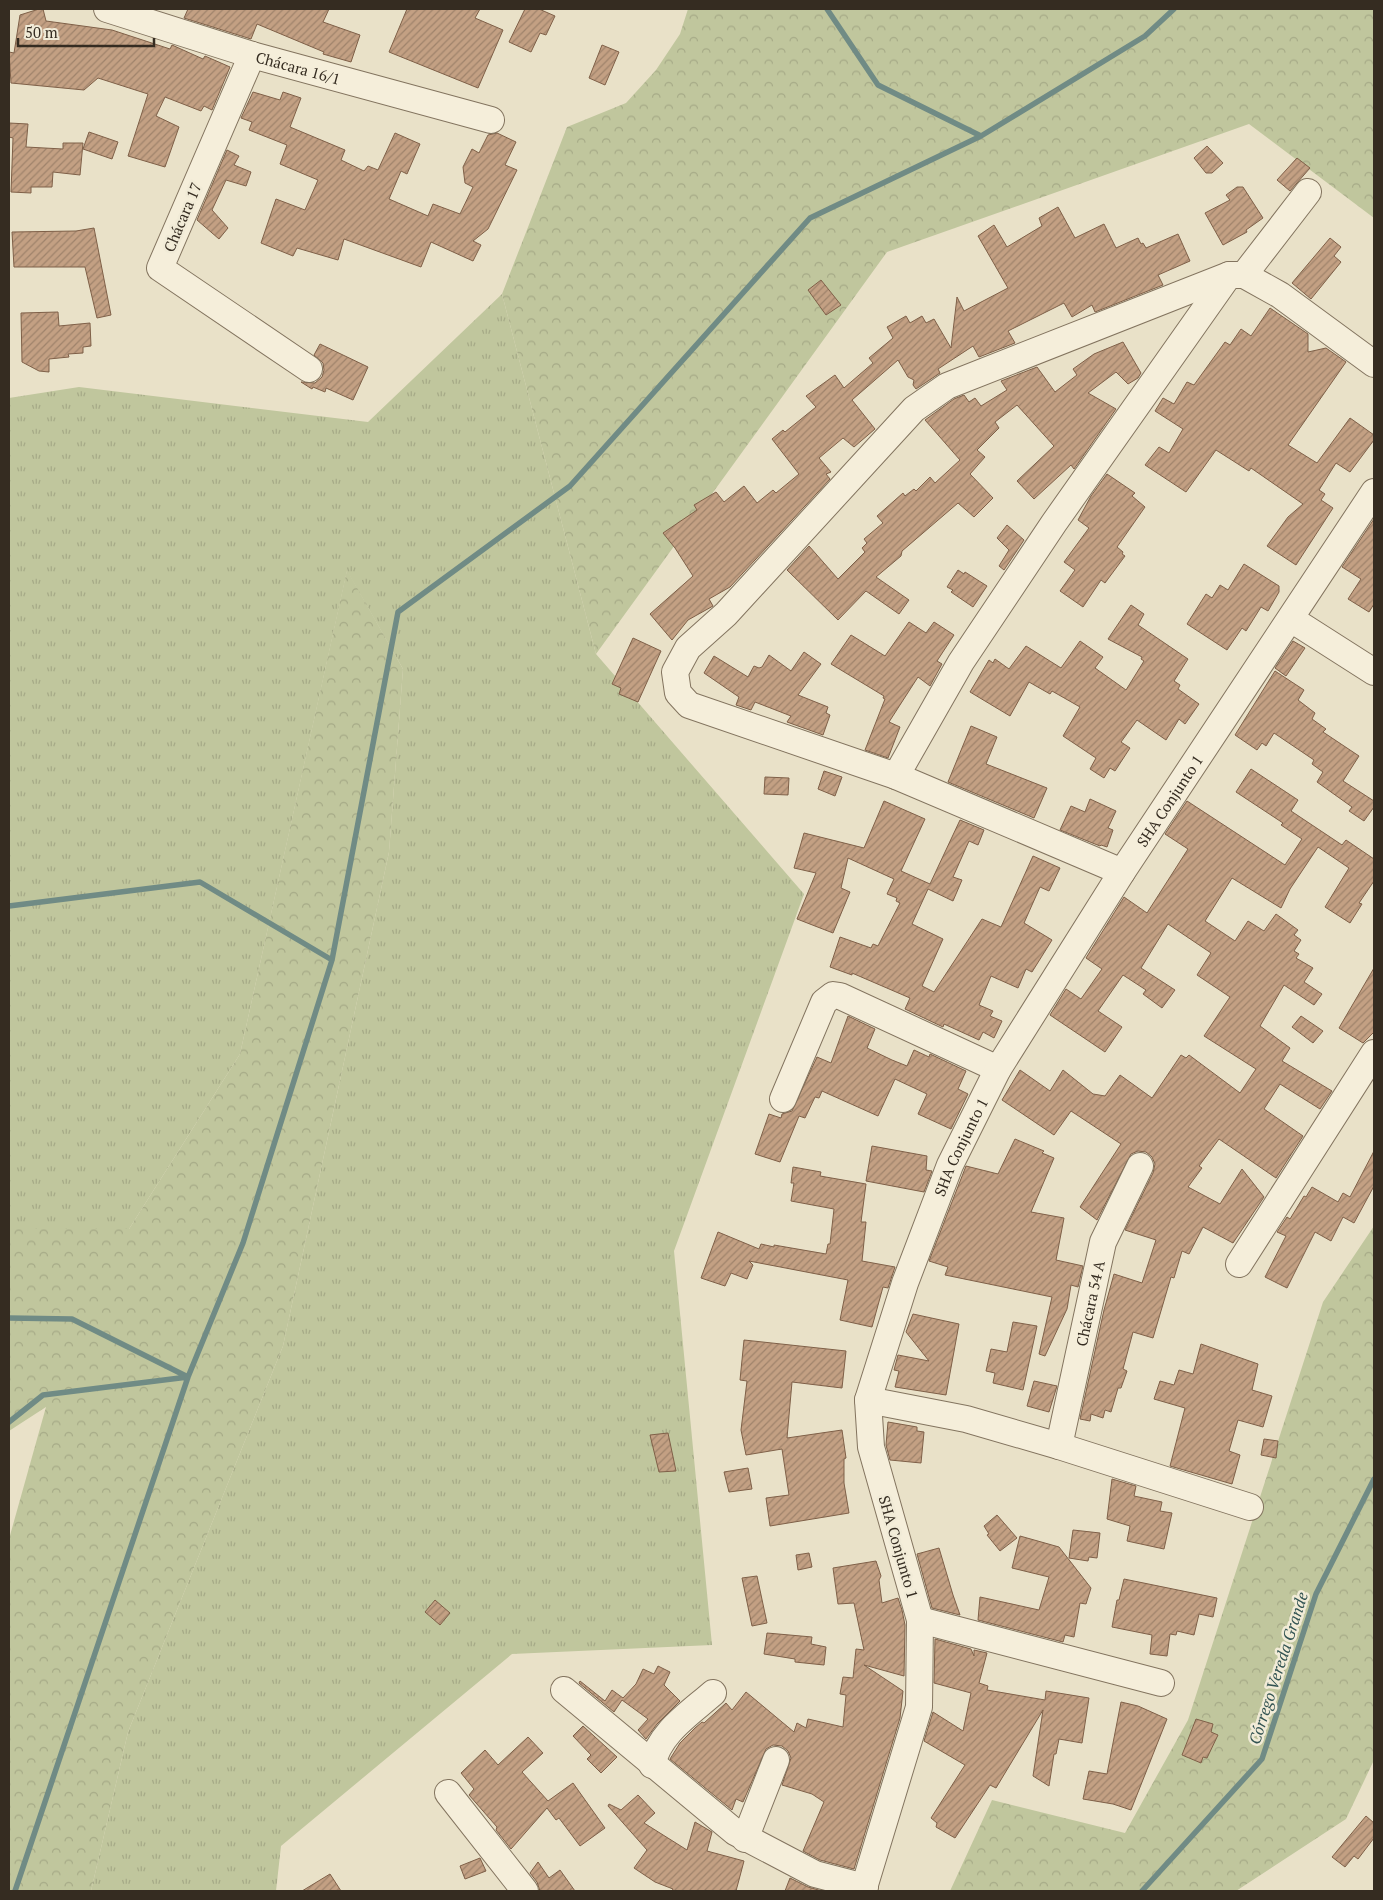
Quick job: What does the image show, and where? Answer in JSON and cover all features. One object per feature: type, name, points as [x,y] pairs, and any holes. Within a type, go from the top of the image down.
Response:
[{"type":"street","name":"Chácara 16/1","points":[[107,9],[252,55],[491,120]]},
{"type":"street","name":"Chácara 17","points":[[252,55],[160,268],[310,369]]},
{"type":"street","points":[[896,776],[961,662],[1054,523],[1236,275],[1308,192]]},
{"type":"street","points":[[1122,872],[896,776],[689,705],[678,692],[675,672],[688,648],[726,614],[914,409],[947,386],[1236,275],[1280,295],[1374,364]]},
{"type":"street","name":"SHA Conjunto 1","points":[[864,1889],[919,1707],[920,1620],[871,1447],[868,1400],[905,1283],[950,1165],[998,1069],[1122,872],[1374,492]]},
{"type":"street","points":[[1291,619],[1374,672]]},
{"type":"street","points":[[783,1099],[824,1002],[833,995],[840,996],[998,1069]]},
{"type":"street","points":[[1239,1264],[1374,1053]]},
{"type":"street","name":"Chácara 54 A","points":[[1058,1446],[1102,1242],[1140,1166]]},
{"type":"street","points":[[868,1400],[966,1419],[1250,1507]]},
{"type":"street","points":[[920,1620],[1161,1683]]},
{"type":"street","points":[[564,1690],[652,1765],[745,1839],[816,1874],[864,1889]]},
{"type":"street","points":[[652,1765],[655,1751],[668,1733],[713,1692]]},
{"type":"street","points":[[745,1839],[776,1760]]},
{"type":"street","points":[[448,1792],[525,1891]]},
{"type":"green space","points":[[688,9],[1374,9],[1374,218],[1249,124],[887,252],[596,654],[502,294],[567,127],[626,103],[656,70],[680,34]]},
{"type":"green space","points":[[502,294],[596,654],[804,894],[674,1251],[712,1645],[512,1654],[281,1846],[276,1891],[91,1891],[128,1732],[283,1346],[389,852],[403,669],[347,571],[240,1054],[129,1229],[9,1229],[9,398],[79,387],[368,422]]},
{"type":"green space","points":[[347,570],[403,669],[389,852],[283,1346],[128,1732],[91,1891],[9,1891],[9,1539],[46,1407],[9,1431],[9,1229],[129,1229],[240,1054]]},
{"type":"green space","points":[[1374,1226],[1374,1760],[1346,1819],[1236,1891],[950,1891],[992,1800],[1125,1833],[1188,1720],[1323,1302]]},
{"type":"building","points":[[43,9],[46,21],[112,30],[170,49],[172,45],[203,59],[205,56],[230,67],[212,110],[204,106],[201,111],[165,97],[156,116],[179,127],[165,167],[128,156],[148,94],[98,78],[84,90],[11,83],[9,52],[14,53],[20,15]]},
{"type":"building","points":[[188,9],[329,9],[323,22],[360,35],[351,62],[323,54],[324,52],[257,24],[251,39],[184,18]]},
{"type":"building","points":[[407,9],[480,9],[475,18],[503,30],[478,88],[389,52]]},
{"type":"building","points":[[525,9],[539,9],[555,16],[546,35],[540,33],[531,52],[509,42]]},
{"type":"building","points":[[602,45],[619,52],[605,85],[589,78]]},
{"type":"building","points":[[253,92],[280,100],[283,92],[301,98],[290,127],[345,150],[341,160],[364,171],[368,166],[378,170],[395,133],[420,144],[407,174],[401,171],[389,199],[428,216],[433,204],[460,214],[473,187],[465,183],[463,167],[472,149],[479,153],[488,135],[497,133],[516,142],[505,165],[517,170],[488,229],[473,241],[481,245],[473,261],[431,242],[421,267],[344,239],[338,260],[297,248],[293,256],[261,243],[276,199],[305,210],[318,180],[280,164],[287,145],[249,130],[252,122],[241,118]]},
{"type":"building","points":[[9,123],[28,124],[26,147],[63,149],[63,143],[83,143],[80,175],[53,172],[52,187],[31,187],[31,193],[11,192],[13,138],[9,137]]},
{"type":"building","points":[[89,132],[118,142],[112,159],[83,149]]},
{"type":"building","points":[[1207,146],[1223,163],[1212,173],[1206,173],[1194,158]]},
{"type":"building","points":[[227,150],[239,156],[234,165],[251,172],[246,186],[226,180],[212,210],[228,228],[219,239],[197,220]]},
{"type":"building","points":[[1297,158],[1310,168],[1290,191],[1277,180]]},
{"type":"building","points":[[1237,187],[1243,187],[1263,218],[1246,230],[1247,232],[1223,245],[1205,213],[1230,200],[1226,195]]},
{"type":"building","points":[[1058,207],[1075,238],[1104,224],[1116,248],[1138,238],[1146,248],[1178,234],[1190,261],[1158,275],[1163,285],[1095,312],[1092,305],[1072,317],[1064,303],[1008,331],[1015,343],[979,357],[973,346],[938,369],[940,373],[916,389],[913,385],[914,380],[908,377],[898,360],[852,400],[875,429],[854,447],[843,438],[819,458],[831,472],[826,474],[830,479],[730,587],[709,599],[713,606],[688,620],[672,640],[650,614],[693,576],[663,533],[697,510],[694,505],[716,492],[724,502],[744,486],[757,503],[773,490],[776,493],[799,474],[772,439],[783,430],[785,432],[816,407],[806,396],[835,375],[844,388],[873,363],[869,358],[893,338],[887,327],[906,316],[910,323],[922,316],[926,323],[934,319],[951,348],[957,297],[964,311],[1008,288],[978,236],[994,225],[1007,247],[1042,226],[1039,218]]},
{"type":"building","points":[[94,228],[111,315],[97,318],[85,267],[14,267],[12,232],[76,231]]},
{"type":"building","points":[[1330,238],[1341,247],[1334,256],[1341,262],[1311,299],[1292,283]]},
{"type":"building","points":[[821,280],[841,305],[826,315],[808,290]]},
{"type":"building","points":[[1270,308],[1308,334],[1308,352],[1326,348],[1346,362],[1288,445],[1317,463],[1350,418],[1374,435],[1374,440],[1350,472],[1336,463],[1319,490],[1325,494],[1321,500],[1333,508],[1296,565],[1267,546],[1288,517],[1303,504],[1251,468],[1249,471],[1216,450],[1186,492],[1145,465],[1159,447],[1169,453],[1183,429],[1155,411],[1163,398],[1174,404],[1187,382],[1194,385],[1225,342],[1230,345],[1241,329],[1251,336]]},
{"type":"building","points":[[58,312],[59,326],[90,323],[91,346],[83,347],[83,353],[68,354],[69,357],[49,359],[49,372],[39,371],[22,362],[21,313]]},
{"type":"building","points":[[1123,342],[1141,373],[1138,378],[1128,384],[1116,372],[1088,393],[1116,409],[1074,469],[1071,465],[1034,499],[1017,481],[1054,446],[1017,405],[995,422],[999,428],[977,450],[985,457],[970,474],[993,498],[974,517],[958,503],[902,551],[901,556],[876,577],[909,600],[899,614],[866,591],[838,620],[787,570],[809,546],[838,579],[865,552],[862,548],[867,543],[864,539],[883,523],[877,516],[903,493],[905,496],[914,489],[916,491],[930,477],[935,483],[960,460],[925,420],[954,399],[964,395],[969,402],[975,398],[981,406],[1007,390],[1001,381],[1037,367],[1055,392],[1077,375],[1073,369],[1094,354]]},
{"type":"building","points":[[320,344],[368,367],[353,400],[326,388],[325,392],[313,387],[312,389],[301,382],[315,383],[322,377],[323,363],[314,355]]},
{"type":"building","points":[[1107,474],[1135,493],[1132,496],[1145,507],[1117,547],[1125,556],[1105,583],[1101,580],[1083,607],[1060,591],[1075,570],[1064,562],[1089,528],[1078,520],[1091,496]]},
{"type":"building","points":[[1374,519],[1374,604],[1369,612],[1348,599],[1361,579],[1342,567]]},
{"type":"building","points":[[1007,525],[1024,540],[1004,570],[999,566],[1009,550],[997,538]]},
{"type":"building","points":[[1244,564],[1279,586],[1279,592],[1268,611],[1261,607],[1246,631],[1242,628],[1227,650],[1187,624],[1206,594],[1212,598],[1220,585],[1228,590]]},
{"type":"building","points":[[958,570],[964,574],[965,572],[987,586],[973,607],[951,592],[953,590],[947,587]]},
{"type":"building","points":[[1131,605],[1144,614],[1138,625],[1188,659],[1174,681],[1180,685],[1178,689],[1199,704],[1185,724],[1179,719],[1166,740],[1137,720],[1121,742],[1130,748],[1115,771],[1110,768],[1104,778],[1090,769],[1096,758],[1063,736],[1080,707],[1052,691],[1050,694],[1029,682],[1010,716],[970,692],[989,660],[993,663],[995,659],[1009,669],[1026,646],[1061,668],[1080,641],[1103,657],[1095,668],[1126,690],[1144,661],[1141,659],[1142,657],[1108,639]]},
{"type":"building","points":[[909,622],[926,633],[934,622],[954,635],[937,661],[942,664],[930,686],[918,677],[889,722],[900,727],[888,758],[865,750],[885,699],[883,698],[884,696],[831,664],[851,635],[885,656]]},
{"type":"building","points":[[633,638],[661,651],[638,702],[619,694],[621,688],[612,684]]},
{"type":"building","points":[[1293,641],[1305,648],[1286,676],[1275,668]]},
{"type":"building","points":[[804,652],[821,664],[798,695],[828,707],[826,713],[830,715],[823,735],[787,722],[791,716],[755,702],[751,710],[736,705],[739,697],[704,673],[714,656],[748,677],[754,666],[762,667],[769,655],[791,671]]},
{"type":"building","points":[[1275,671],[1304,690],[1298,700],[1315,713],[1312,719],[1326,729],[1323,732],[1359,756],[1343,781],[1374,801],[1374,807],[1364,821],[1349,811],[1352,807],[1317,782],[1323,772],[1312,764],[1314,760],[1274,733],[1266,746],[1262,743],[1257,750],[1235,735]]},
{"type":"building","points":[[971,726],[997,737],[986,764],[1047,788],[1034,818],[948,782]]},
{"type":"building","points":[[1251,769],[1298,800],[1291,811],[1342,845],[1346,840],[1374,859],[1374,881],[1359,903],[1362,904],[1350,923],[1325,907],[1349,868],[1318,847],[1290,889],[1281,908],[1232,878],[1205,921],[1235,941],[1248,921],[1264,931],[1276,914],[1298,930],[1294,935],[1301,940],[1294,951],[1299,954],[1296,958],[1313,968],[1304,982],[1322,994],[1314,1005],[1284,985],[1260,1026],[1290,1048],[1282,1061],[1332,1091],[1320,1109],[1280,1084],[1264,1109],[1303,1136],[1276,1178],[1219,1139],[1199,1166],[1202,1168],[1188,1187],[1220,1204],[1242,1169],[1264,1197],[1233,1243],[1203,1227],[1189,1254],[1182,1251],[1174,1278],[1171,1277],[1153,1338],[1133,1332],[1123,1369],[1127,1371],[1121,1388],[1118,1388],[1111,1412],[1105,1410],[1103,1418],[1091,1414],[1090,1421],[1080,1419],[1104,1310],[1114,1274],[1142,1283],[1156,1240],[1125,1230],[1153,1173],[1155,1164],[1152,1157],[1146,1152],[1138,1151],[1131,1154],[1097,1220],[1080,1207],[1121,1144],[1071,1111],[1054,1135],[1002,1100],[1020,1070],[1050,1091],[1063,1070],[1093,1094],[1105,1096],[1120,1075],[1152,1098],[1181,1055],[1186,1058],[1189,1055],[1240,1093],[1256,1069],[1204,1036],[1230,997],[1197,975],[1211,953],[1168,924],[1141,968],[1175,990],[1162,1008],[1143,994],[1146,990],[1123,975],[1098,1011],[1122,1027],[1105,1052],[1050,1015],[1066,989],[1081,999],[1102,969],[1086,958],[1124,897],[1147,913],[1188,849],[1165,834],[1187,801],[1285,865],[1302,839],[1281,825],[1283,823],[1236,792]]},
{"type":"building","points":[[824,771],[842,777],[835,796],[818,789]]},
{"type":"building","points":[[765,777],[789,778],[788,795],[764,794]]},
{"type":"building","points":[[1090,799],[1116,811],[1108,828],[1113,830],[1107,847],[1060,830],[1071,806],[1085,812]]},
{"type":"building","points":[[884,801],[925,819],[901,871],[930,884],[960,820],[984,830],[978,845],[969,841],[953,877],[962,880],[953,901],[928,889],[912,924],[943,939],[922,986],[934,992],[982,919],[1001,927],[1033,856],[1060,868],[1049,891],[1040,887],[1024,923],[1052,940],[1032,972],[1026,969],[1018,988],[991,976],[979,1005],[993,1011],[990,1016],[1002,1021],[994,1038],[983,1032],[979,1040],[944,1024],[943,1027],[905,1009],[910,998],[852,973],[852,975],[830,967],[840,937],[871,948],[873,944],[878,946],[900,903],[896,901],[897,898],[887,894],[894,879],[848,858],[841,888],[850,892],[833,933],[797,919],[816,873],[794,868],[804,833],[864,848]]},
{"type":"building","points":[[1374,968],[1374,1032],[1363,1043],[1339,1028]]},
{"type":"building","points":[[848,1016],[875,1029],[867,1048],[892,1060],[907,1066],[914,1050],[929,1057],[930,1054],[966,1071],[958,1089],[968,1094],[951,1129],[918,1114],[927,1094],[895,1079],[878,1116],[822,1091],[819,1098],[815,1097],[805,1118],[799,1116],[780,1162],[755,1154],[769,1114],[781,1118],[782,1114],[792,1111],[817,1057],[831,1063]]},
{"type":"building","points":[[1301,1016],[1323,1031],[1313,1043],[1292,1027]]},
{"type":"building","points":[[1015,1139],[1044,1151],[1042,1153],[1054,1158],[1031,1212],[1064,1218],[1056,1260],[1083,1266],[1078,1287],[1071,1285],[1067,1309],[1045,1356],[1039,1354],[1052,1297],[945,1275],[948,1267],[929,1261],[966,1166],[998,1174]]},
{"type":"building","points":[[872,1146],[927,1156],[926,1170],[932,1171],[924,1192],[866,1181]]},
{"type":"building","points":[[1374,1151],[1374,1186],[1354,1223],[1343,1217],[1331,1241],[1315,1232],[1287,1288],[1265,1277],[1286,1236],[1277,1232],[1287,1217],[1290,1219],[1304,1196],[1306,1197],[1312,1187],[1338,1202],[1343,1193],[1350,1197]]},
{"type":"building","points":[[793,1167],[821,1172],[820,1176],[866,1184],[861,1222],[866,1222],[862,1261],[895,1267],[888,1288],[883,1287],[872,1327],[840,1320],[848,1280],[749,1261],[753,1265],[747,1279],[731,1273],[725,1286],[701,1278],[718,1232],[759,1249],[761,1244],[826,1254],[828,1244],[830,1244],[834,1209],[791,1201],[794,1183],[791,1183]]},
{"type":"building","points":[[913,1314],[959,1324],[946,1395],[895,1387],[899,1371],[894,1370],[898,1355],[929,1361],[906,1332]]},
{"type":"building","points":[[1013,1322],[1037,1326],[1023,1390],[993,1383],[995,1373],[986,1371],[991,1349],[1007,1352]]},
{"type":"building","points":[[744,1340],[846,1351],[842,1388],[792,1382],[787,1438],[842,1430],[846,1458],[844,1459],[844,1483],[849,1513],[770,1526],[766,1498],[789,1495],[782,1449],[746,1455],[741,1430],[747,1381],[740,1380]]},
{"type":"building","points":[[1201,1344],[1258,1364],[1252,1390],[1272,1396],[1263,1427],[1238,1420],[1229,1451],[1240,1455],[1232,1484],[1170,1466],[1185,1408],[1154,1399],[1160,1381],[1174,1385],[1179,1370],[1193,1374]]},
{"type":"building","points":[[1034,1381],[1057,1386],[1049,1412],[1027,1406]]},
{"type":"building","points":[[888,1422],[917,1427],[917,1431],[924,1432],[921,1463],[890,1460],[886,1445]]},
{"type":"building","points":[[668,1433],[676,1471],[659,1472],[650,1435]]},
{"type":"building","points":[[1264,1439],[1278,1441],[1276,1458],[1261,1455]]},
{"type":"building","points":[[748,1468],[752,1489],[729,1492],[724,1472]]},
{"type":"building","points":[[1112,1479],[1136,1486],[1134,1496],[1162,1502],[1160,1511],[1172,1513],[1164,1549],[1127,1541],[1130,1526],[1107,1519]]},
{"type":"building","points":[[997,1515],[1017,1538],[1000,1551],[987,1535],[989,1534],[984,1526]]},
{"type":"building","points":[[1073,1530],[1100,1533],[1097,1558],[1089,1557],[1088,1561],[1069,1558]]},
{"type":"building","points":[[1020,1536],[1059,1547],[1091,1588],[1086,1604],[1080,1603],[1074,1637],[1065,1635],[1063,1642],[978,1620],[980,1597],[1039,1610],[1049,1577],[1012,1568]]},
{"type":"building","points":[[939,1548],[960,1615],[932,1608],[917,1554]]},
{"type":"building","points":[[809,1553],[812,1567],[798,1570],[796,1555]]},
{"type":"building","points":[[876,1561],[881,1576],[879,1580],[882,1603],[898,1598],[902,1610],[905,1625],[904,1676],[864,1665],[903,1691],[900,1718],[854,1869],[820,1860],[803,1851],[824,1802],[812,1794],[782,1785],[791,1758],[788,1751],[782,1746],[773,1745],[766,1749],[743,1802],[736,1799],[732,1810],[670,1759],[680,1743],[695,1728],[702,1722],[704,1723],[726,1703],[732,1710],[746,1692],[794,1732],[797,1723],[806,1728],[808,1719],[843,1727],[846,1695],[840,1694],[843,1677],[853,1678],[856,1649],[864,1650],[854,1603],[838,1604],[833,1568]]},
{"type":"building","points":[[757,1576],[767,1623],[752,1626],[742,1578]]},
{"type":"building","points":[[1124,1579],[1217,1598],[1213,1617],[1199,1614],[1194,1635],[1177,1631],[1176,1635],[1170,1634],[1167,1656],[1150,1654],[1152,1635],[1112,1627],[1117,1600],[1119,1600]]},
{"type":"building","points":[[435,1600],[450,1613],[440,1625],[425,1612]]},
{"type":"building","points":[[767,1633],[812,1637],[811,1644],[826,1647],[824,1665],[795,1662],[795,1659],[764,1654]]},
{"type":"building","points":[[935,1639],[971,1649],[974,1656],[974,1650],[987,1653],[979,1683],[988,1686],[987,1690],[1045,1700],[1046,1691],[1089,1698],[1082,1743],[1059,1739],[1056,1754],[1054,1754],[1049,1786],[1033,1776],[1043,1710],[996,1788],[990,1785],[955,1838],[936,1827],[937,1823],[931,1818],[965,1765],[924,1741],[933,1712],[963,1731],[971,1693],[934,1683]]},
{"type":"building","points":[[658,1666],[670,1672],[664,1685],[680,1701],[657,1724],[646,1739],[638,1730],[648,1719],[622,1700],[614,1712],[579,1683],[580,1681],[605,1701],[612,1690],[623,1698],[636,1684],[643,1669],[654,1674]]},
{"type":"building","points":[[1121,1702],[1138,1706],[1167,1719],[1131,1810],[1113,1804],[1083,1799],[1089,1771],[1107,1774]]},
{"type":"building","points":[[1196,1719],[1213,1724],[1211,1732],[1218,1735],[1207,1758],[1203,1757],[1201,1763],[1182,1755]]},
{"type":"building","points":[[583,1726],[617,1757],[601,1773],[587,1759],[591,1755],[573,1736]]},
{"type":"building","points":[[528,1737],[543,1753],[522,1772],[548,1801],[573,1783],[605,1828],[580,1846],[559,1818],[556,1820],[547,1808],[511,1849],[496,1830],[497,1827],[469,1795],[474,1789],[461,1773],[485,1750],[498,1765]]},
{"type":"building","points":[[638,1795],[655,1813],[644,1823],[687,1850],[695,1822],[712,1832],[707,1851],[744,1861],[736,1891],[672,1891],[673,1889],[655,1882],[634,1868],[647,1850],[608,1806],[609,1804],[621,1810]]},
{"type":"building","points":[[1366,1816],[1374,1823],[1374,1838],[1358,1859],[1354,1856],[1345,1867],[1332,1857]]},
{"type":"building","points":[[480,1858],[486,1871],[465,1879],[460,1866]]},
{"type":"building","points":[[538,1862],[549,1878],[560,1870],[575,1891],[540,1891],[537,1882],[530,1873]]},
{"type":"building","points":[[330,1874],[341,1891],[302,1891]]},
{"type":"building","points":[[790,1878],[808,1887],[822,1891],[785,1891]]},
{"type":"waterway","points":[[827,9],[878,85],[981,136]]},
{"type":"waterway","points":[[15,1891],[188,1377],[243,1243],[332,960],[398,612],[570,486],[810,218],[981,136],[1145,36],[1174,9]]},
{"type":"waterway","points":[[9,906],[200,882],[332,960]]},
{"type":"waterway","points":[[9,1318],[72,1319],[188,1377]]},
{"type":"waterway","points":[[9,1422],[43,1395],[188,1377]]},
{"type":"waterway","name":"Córrego Vereda Grande","points":[[1142,1891],[1262,1759],[1316,1594],[1374,1479]]}]
